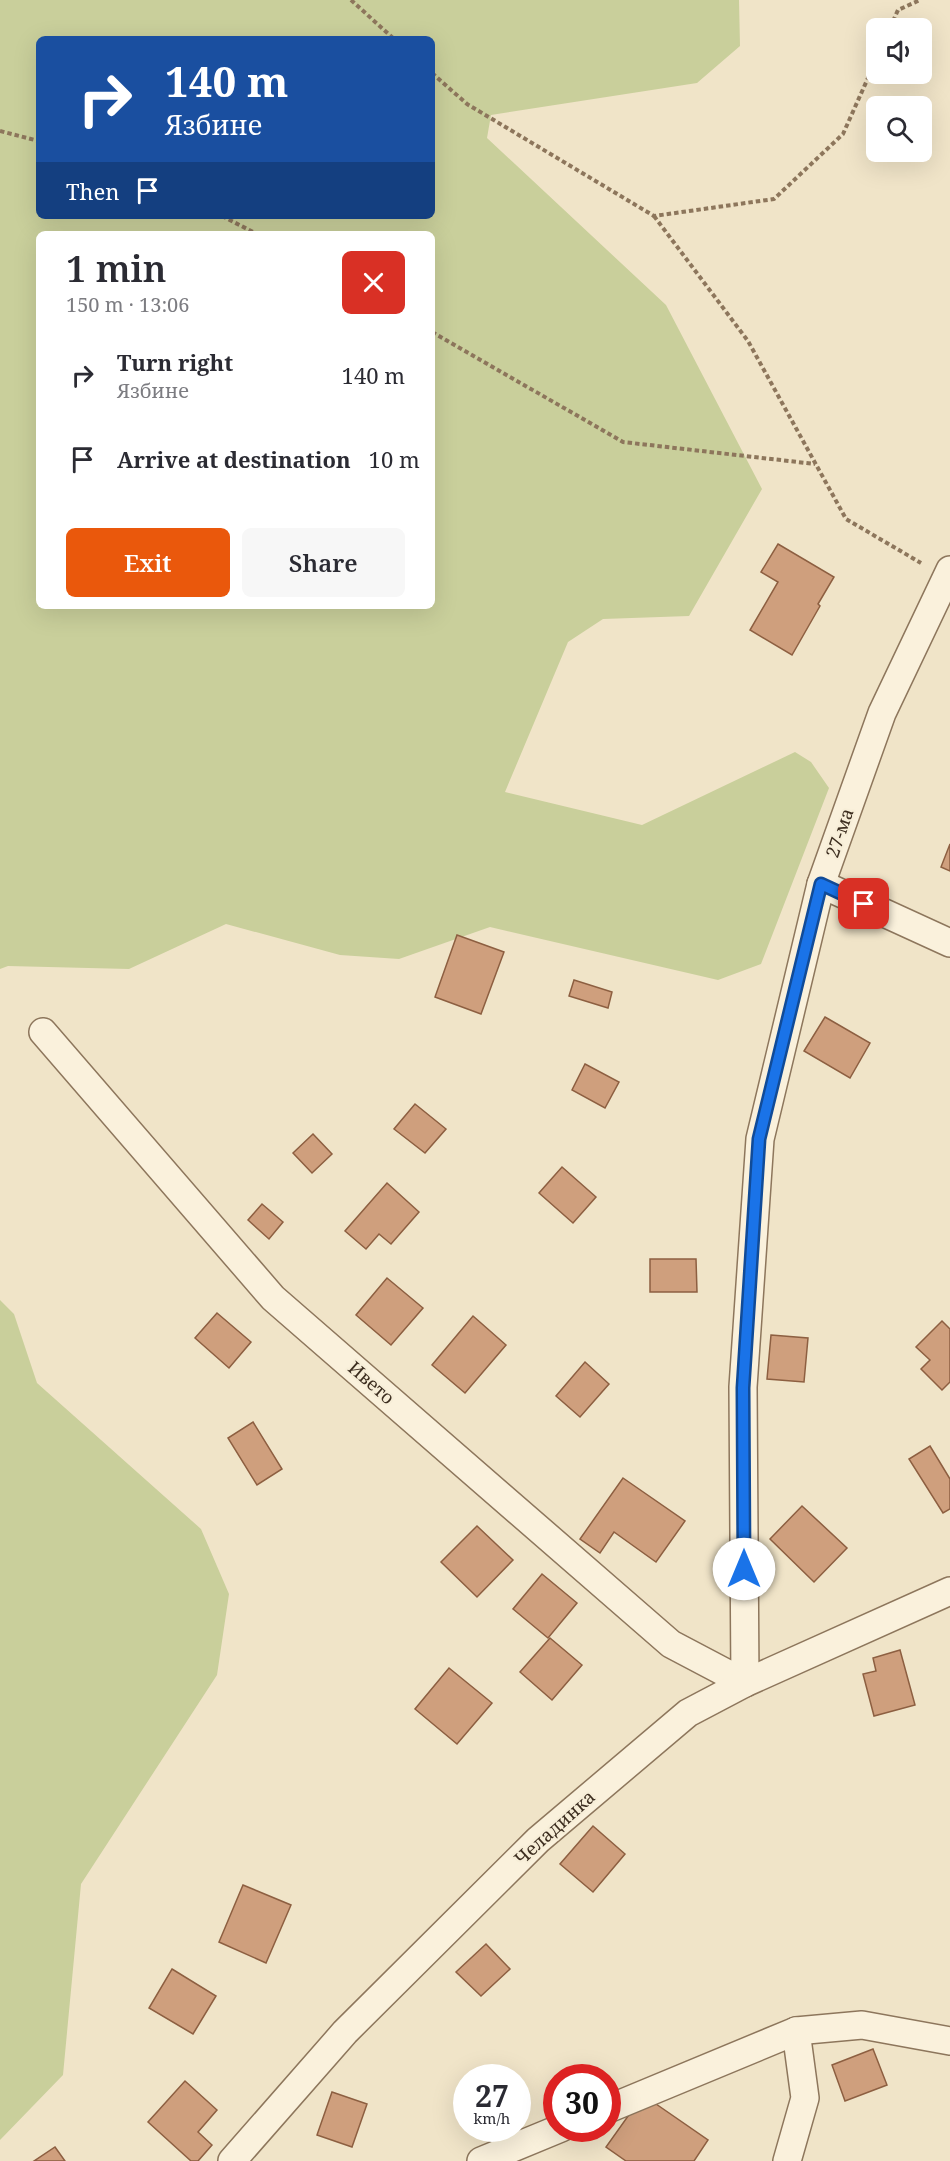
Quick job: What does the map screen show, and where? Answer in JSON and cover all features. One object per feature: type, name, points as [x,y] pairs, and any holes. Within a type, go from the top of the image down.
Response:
[{"type":"street","name":"27-ма","points":[[745,1683],[743,1388],[759,1139],[821,884],[882,713],[948,574]]},
{"type":"street","points":[[821,884],[950,943]]},
{"type":"street","name":"Ивето","points":[[43,1032],[273,1298],[671,1644],[745,1683]]},
{"type":"street","name":"Челадинка","points":[[232,2161],[345,2032],[538,1840],[688,1713],[745,1683],[950,1591]]},
{"type":"street","points":[[621,2104],[796,2031],[862,2025],[950,2041]]},
{"type":"street","points":[[787,2161],[805,2098],[796,2031]]},
{"type":"street","points":[[481,2161],[543,2135]]},
{"type":"path","points":[[351,0],[391,36]]},
{"type":"path","points":[[894,18],[898,10],[920,0]]},
{"type":"path","points":[[435,76],[467,104],[654,216],[748,341],[846,519],[948,574]]},
{"type":"path","points":[[654,216],[774,198],[843,134],[866,82]]},
{"type":"path","points":[[0,131],[36,140]]},
{"type":"path","points":[[228,219],[251,231]]},
{"type":"path","points":[[435,334],[623,442],[816,464]]},
{"type":"green space","points":[[0,0],[739,0],[740,46],[697,83],[491,115],[487,138],[666,305],[762,489],[689,616],[603,619],[568,642],[505,792],[642,825],[795,752],[811,762],[829,788],[761,964],[718,980],[490,927],[399,959],[340,955],[226,924],[129,969],[8,966],[0,969]]},
{"type":"green space","points":[[0,1300],[14,1314],[37,1383],[201,1529],[229,1594],[217,1675],[81,1884],[63,2075],[0,2140]]},
{"type":"building","points":[[778,544],[834,577],[792,655],[750,630],[778,582],[761,572]]},
{"type":"building","points":[[950,844],[950,871],[941,867]]},
{"type":"building","points":[[457,935],[504,952],[481,1014],[435,997]]},
{"type":"building","points":[[574,980],[612,992],[608,1008],[569,996]]},
{"type":"building","points":[[825,1017],[870,1043],[850,1078],[804,1051]]},
{"type":"building","points":[[585,1064],[619,1082],[605,1108],[572,1090]]},
{"type":"building","points":[[415,1104],[446,1129],[425,1153],[394,1129]]},
{"type":"building","points":[[313,1134],[332,1154],[312,1173],[293,1153]]},
{"type":"building","points":[[562,1167],[596,1197],[573,1223],[539,1193]]},
{"type":"building","points":[[387,1183],[419,1212],[391,1244],[379,1234],[366,1249],[345,1231]]},
{"type":"building","points":[[262,1204],[283,1222],[269,1239],[248,1220]]},
{"type":"building","points":[[650,1259],[696,1259],[697,1292],[650,1292]]},
{"type":"building","points":[[387,1278],[423,1308],[391,1345],[356,1315]]},
{"type":"building","points":[[217,1313],[251,1342],[229,1368],[195,1338]]},
{"type":"building","points":[[473,1316],[506,1345],[465,1393],[432,1365]]},
{"type":"building","points":[[942,1321],[950,1329],[950,1382],[942,1390],[921,1369],[930,1360],[916,1347]]},
{"type":"building","points":[[771,1335],[808,1338],[804,1382],[767,1379]]},
{"type":"building","points":[[585,1362],[609,1384],[580,1417],[556,1396]]},
{"type":"building","points":[[253,1422],[282,1469],[257,1485],[228,1438]]},
{"type":"building","points":[[930,1446],[950,1479],[950,1509],[943,1513],[909,1459]]},
{"type":"building","points":[[623,1478],[685,1521],[656,1562],[614,1532],[600,1553],[580,1539]]},
{"type":"building","points":[[802,1506],[847,1548],[814,1582],[770,1539]]},
{"type":"building","points":[[477,1526],[513,1560],[477,1597],[441,1562]]},
{"type":"building","points":[[542,1574],[577,1603],[548,1638],[513,1609]]},
{"type":"building","points":[[550,1638],[582,1665],[552,1700],[520,1672]]},
{"type":"building","points":[[900,1650],[915,1705],[874,1716],[863,1674],[876,1671],[873,1658]]},
{"type":"building","points":[[449,1668],[492,1703],[457,1744],[415,1709]]},
{"type":"building","points":[[593,1826],[625,1854],[593,1892],[560,1864]]},
{"type":"building","points":[[243,1885],[291,1905],[266,1963],[219,1942]]},
{"type":"building","points":[[486,1944],[510,1969],[481,1996],[456,1972]]},
{"type":"building","points":[[172,1969],[216,1996],[193,2034],[149,2008]]},
{"type":"building","points":[[873,2049],[887,2085],[845,2101],[832,2065]]},
{"type":"building","points":[[185,2081],[217,2110],[198,2132],[212,2145],[198,2161],[191,2161],[148,2122]]},
{"type":"building","points":[[332,2092],[367,2104],[352,2147],[317,2135]]},
{"type":"building","points":[[643,2095],[708,2140],[694,2161],[626,2161],[606,2147],[610,2142],[621,2142],[621,2126]]},
{"type":"building","points":[[55,2147],[65,2161],[34,2161]]},
{"type":"route","points":[[744,1569],[743,1388],[759,1139],[821,884],[864,904]]}]
